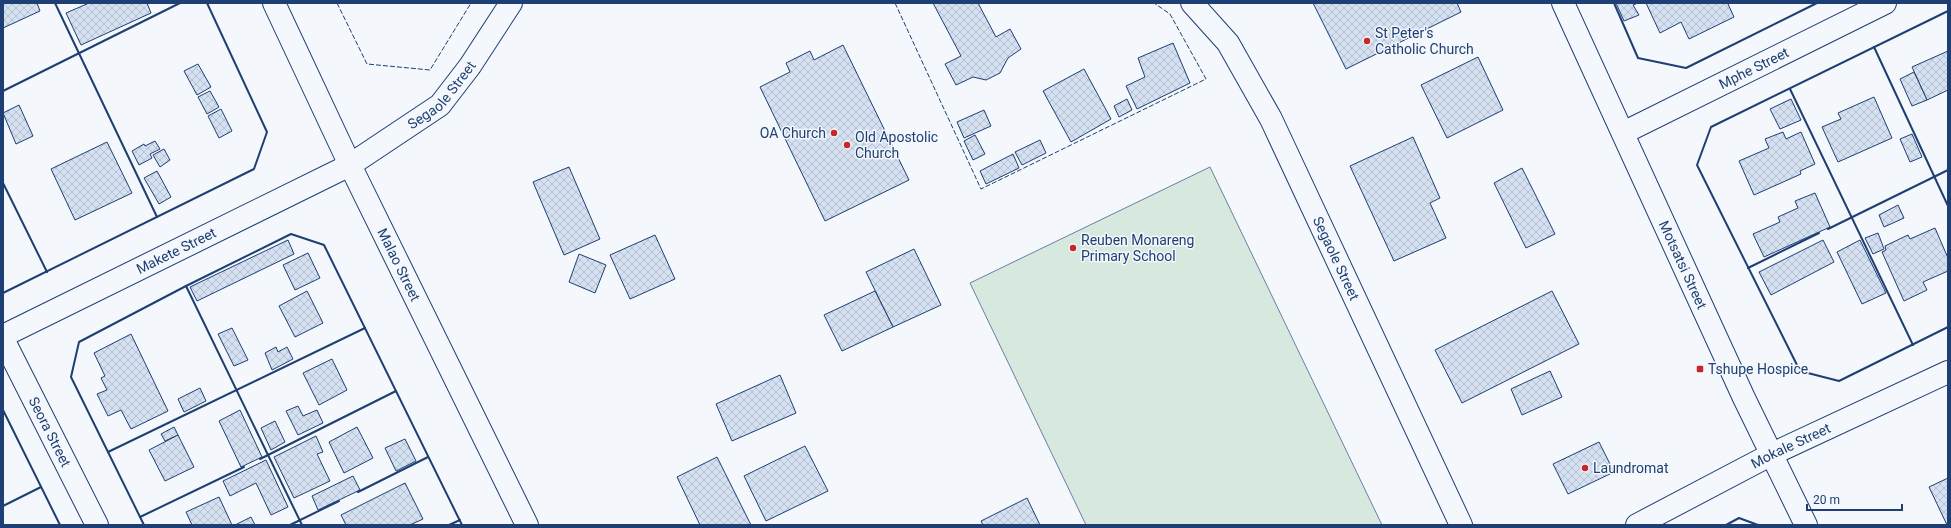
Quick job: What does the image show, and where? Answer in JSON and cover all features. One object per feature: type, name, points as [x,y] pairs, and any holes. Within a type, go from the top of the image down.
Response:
[{"type":"street","name":"Malao Street","points":[[274,3],[350,165],[527,525]]},
{"type":"street","name":"Segaole Street","points":[[350,165],[440,105],[470,66],[511,3]]},
{"type":"street","name":"Segaole Street","points":[[1192,3],[1228,43],[1271,119],[1461,525]]},
{"type":"street","name":"Motsatsi Street","points":[[1563,3],[1744,398],[1806,525]]},
{"type":"street","name":"Mphe Street","points":[[1623,133],[1885,3]]},
{"type":"street","name":"Makete Street","points":[[3,336],[350,165]]},
{"type":"street","name":"Seora Street","points":[[3,339],[97,525]]},
{"type":"street","name":"Mokale Street","points":[[1636,525],[1772,454],[1948,372]]},
{"type":"shaded area","points":[[1210,167],[1382,525],[1086,525],[970,283]]},
{"type":"building","points":[[3,3],[37,3],[40,11],[3,28]]},
{"type":"building","points":[[89,3],[147,3],[151,13],[81,45],[66,13]]},
{"type":"building","points":[[933,3],[978,3],[996,37],[1010,29],[1021,49],[1008,58],[1000,73],[986,80],[973,77],[956,85],[945,64],[961,56]]},
{"type":"building","name":"St Peter's Catholic Church","points":[[1313,3],[1457,3],[1461,12],[1346,69]]},
{"type":"building","points":[[1616,3],[1638,3],[1633,5],[1639,15],[1624,21]]},
{"type":"building","points":[[1646,3],[1730,3],[1728,4],[1734,17],[1689,39],[1681,22],[1660,33]]},
{"type":"building","points":[[1173,43],[1190,83],[1137,109],[1126,86],[1145,77],[1138,58]]},
{"type":"building","name":"OA Church","points":[[843,45],[909,180],[825,221],[760,87],[790,72],[786,63],[810,51],[814,60]]},
{"type":"building","points":[[1948,51],[1948,90],[1927,100],[1912,67]]},
{"type":"building","points":[[1478,57],[1503,110],[1447,138],[1421,85]]},
{"type":"building","points":[[198,64],[211,87],[197,95],[184,71]]},
{"type":"building","points":[[1084,69],[1111,119],[1071,142],[1043,91]]},
{"type":"building","points":[[1914,72],[1927,100],[1912,106],[1900,79]]},
{"type":"building","points":[[210,91],[219,107],[207,114],[198,97]]},
{"type":"building","points":[[1874,97],[1892,138],[1838,162],[1822,127],[1841,119],[1838,113]]},
{"type":"building","points":[[1127,99],[1132,110],[1119,117],[1114,106]]},
{"type":"building","points":[[1791,99],[1801,120],[1780,129],[1770,109]]},
{"type":"building","points":[[19,105],[33,136],[16,144],[3,113]]},
{"type":"building","points":[[221,109],[232,131],[219,138],[208,116]]},
{"type":"building","points":[[984,110],[991,126],[964,138],[957,122]]},
{"type":"building","points":[[1783,132],[1786,139],[1801,132],[1815,164],[1800,171],[1801,174],[1754,195],[1739,161],[1769,148],[1765,139]]},
{"type":"building","points":[[1912,134],[1922,157],[1910,162],[1900,139]]},
{"type":"building","points":[[975,135],[985,154],[973,160],[964,141]]},
{"type":"building","points":[[1413,137],[1440,198],[1430,203],[1446,238],[1394,261],[1350,166]]},
{"type":"building","points":[[1040,140],[1046,153],[1022,165],[1015,152]]},
{"type":"building","points":[[155,141],[160,149],[150,154],[152,158],[139,165],[132,151],[144,144],[145,146]]},
{"type":"building","points":[[107,142],[132,193],[75,220],[51,169]]},
{"type":"building","points":[[164,149],[170,160],[160,167],[153,155]]},
{"type":"building","points":[[1013,154],[1019,168],[986,184],[980,171]]},
{"type":"building","points":[[569,167],[600,239],[564,255],[533,182]]},
{"type":"building","points":[[1522,168],[1555,234],[1526,248],[1494,183]]},
{"type":"building","points":[[157,171],[171,197],[159,204],[144,178]]},
{"type":"building","points":[[1815,193],[1830,227],[1764,257],[1753,234],[1780,222],[1778,217],[1798,208],[1795,201]]},
{"type":"building","points":[[1898,205],[1904,218],[1884,227],[1879,215]]},
{"type":"building","points":[[1935,228],[1948,258],[1948,271],[1923,282],[1927,290],[1904,301],[1882,252],[1886,250],[1885,246],[1908,235],[1910,239]]},
{"type":"building","points":[[1878,233],[1884,249],[1873,254],[1865,238]]},
{"type":"building","points":[[655,235],[675,279],[630,299],[610,255]]},
{"type":"building","points":[[288,240],[294,254],[197,301],[190,287]]},
{"type":"building","points":[[1823,240],[1834,262],[1771,295],[1759,272]]},
{"type":"building","points":[[1860,240],[1886,293],[1862,304],[1837,252]]},
{"type":"building","points":[[914,249],[941,305],[893,327],[866,272]]},
{"type":"building","points":[[308,253],[320,278],[295,290],[283,265]]},
{"type":"building","points":[[579,254],[606,265],[595,293],[569,282]]},
{"type":"building","points":[[307,291],[323,323],[295,337],[279,306]]},
{"type":"building","points":[[875,291],[893,327],[842,351],[824,315]]},
{"type":"building","points":[[1552,291],[1579,344],[1462,403],[1435,350]]},
{"type":"building","points":[[232,328],[248,360],[234,366],[218,334]]},
{"type":"building","points":[[131,334],[168,411],[131,429],[121,410],[108,416],[97,394],[107,390],[101,378],[105,376],[94,353]]},
{"type":"building","points":[[276,347],[278,352],[287,347],[293,359],[272,370],[265,353]]},
{"type":"building","points":[[332,359],[347,390],[319,405],[303,373]]},
{"type":"building","points":[[1550,371],[1562,397],[1522,415],[1511,389]]},
{"type":"building","points":[[780,375],[796,413],[732,441],[716,404]]},
{"type":"building","points":[[200,388],[206,401],[184,412],[178,399]]},
{"type":"building","points":[[298,406],[303,416],[317,410],[323,423],[298,435],[286,411]]},
{"type":"building","points":[[240,410],[262,457],[241,467],[219,421]]},
{"type":"building","points":[[275,421],[285,442],[271,450],[261,428]]},
{"type":"building","points":[[174,427],[178,435],[165,441],[161,434]]},
{"type":"building","points":[[357,427],[373,458],[344,473],[329,442]]},
{"type":"building","points":[[178,435],[194,467],[165,481],[149,450]]},
{"type":"building","points":[[316,436],[323,452],[317,454],[330,481],[294,498],[274,457]]},
{"type":"building","points":[[405,439],[416,461],[396,471],[385,448]]},
{"type":"building","points":[[1599,442],[1614,472],[1568,494],[1553,464]]},
{"type":"building","points":[[805,446],[828,491],[766,521],[744,476]]},
{"type":"building","points":[[717,457],[751,525],[700,525],[677,477]]},
{"type":"building","points":[[266,460],[288,507],[271,515],[256,483],[230,496],[223,481]]},
{"type":"building","points":[[353,476],[360,490],[318,510],[312,496]]},
{"type":"building","points":[[1948,478],[1948,525],[1947,525],[1929,487]]},
{"type":"building","points":[[405,483],[423,519],[410,525],[346,525],[341,515]]},
{"type":"building","points":[[219,497],[232,525],[192,525],[186,512]]},
{"type":"building","points":[[1027,498],[1040,525],[983,525],[981,521]]},
{"type":"building","points":[[251,517],[255,525],[235,525]]},
{"type":"fence","points":[[337,3],[367,64],[430,70],[471,3]]},
{"type":"fence","points":[[895,3],[981,189],[1206,79],[1170,14],[1154,3]]},
{"type":"wall","points":[[55,3],[157,217]]},
{"type":"wall","points":[[3,91],[180,3]]},
{"type":"wall","points":[[3,293],[254,169],[267,132],[207,3]]},
{"type":"wall","points":[[1614,3],[1638,58],[1686,68],[1817,3]]},
{"type":"wall","points":[[1948,11],[1711,127],[1697,165],[1800,371],[1839,381],[1948,327]]},
{"type":"wall","points":[[1874,47],[1948,206]]},
{"type":"wall","points":[[1790,89],[1913,345]]},
{"type":"wall","points":[[1828,229],[1948,170]]},
{"type":"wall","points":[[3,183],[47,272]]},
{"type":"wall","points":[[1748,268],[1819,233]]},
{"type":"wall","points":[[144,525],[71,377],[79,342],[186,286],[291,234],[324,245],[462,525]]},
{"type":"wall","points":[[186,286],[302,525]]},
{"type":"wall","points":[[108,452],[365,328]]},
{"type":"wall","points":[[260,459],[396,391]]},
{"type":"wall","points":[[3,410],[60,525]]},
{"type":"wall","points":[[358,492],[428,457]]},
{"type":"wall","points":[[140,517],[244,467]]},
{"type":"wall","points":[[3,506],[41,487]]},
{"type":"wall","points":[[290,525],[339,501]]},
{"type":"wall","points":[[1726,525],[1739,518],[1758,525]]},
{"type":"wall","points":[[449,525],[460,520]]},
{"type":"place","name":"St Peter's Catholic Church","points":[[1367,41]]},
{"type":"place","name":"OA Church","points":[[834,133]]},
{"type":"place","name":"Old Apostolic Church","points":[[847,145]]},
{"type":"place","name":"Reuben Monareng Primary School","points":[[1073,248]]},
{"type":"place","name":"Tshupe Hospice","points":[[1700,369]]},
{"type":"place","name":"Laundromat","points":[[1585,468]]}]
